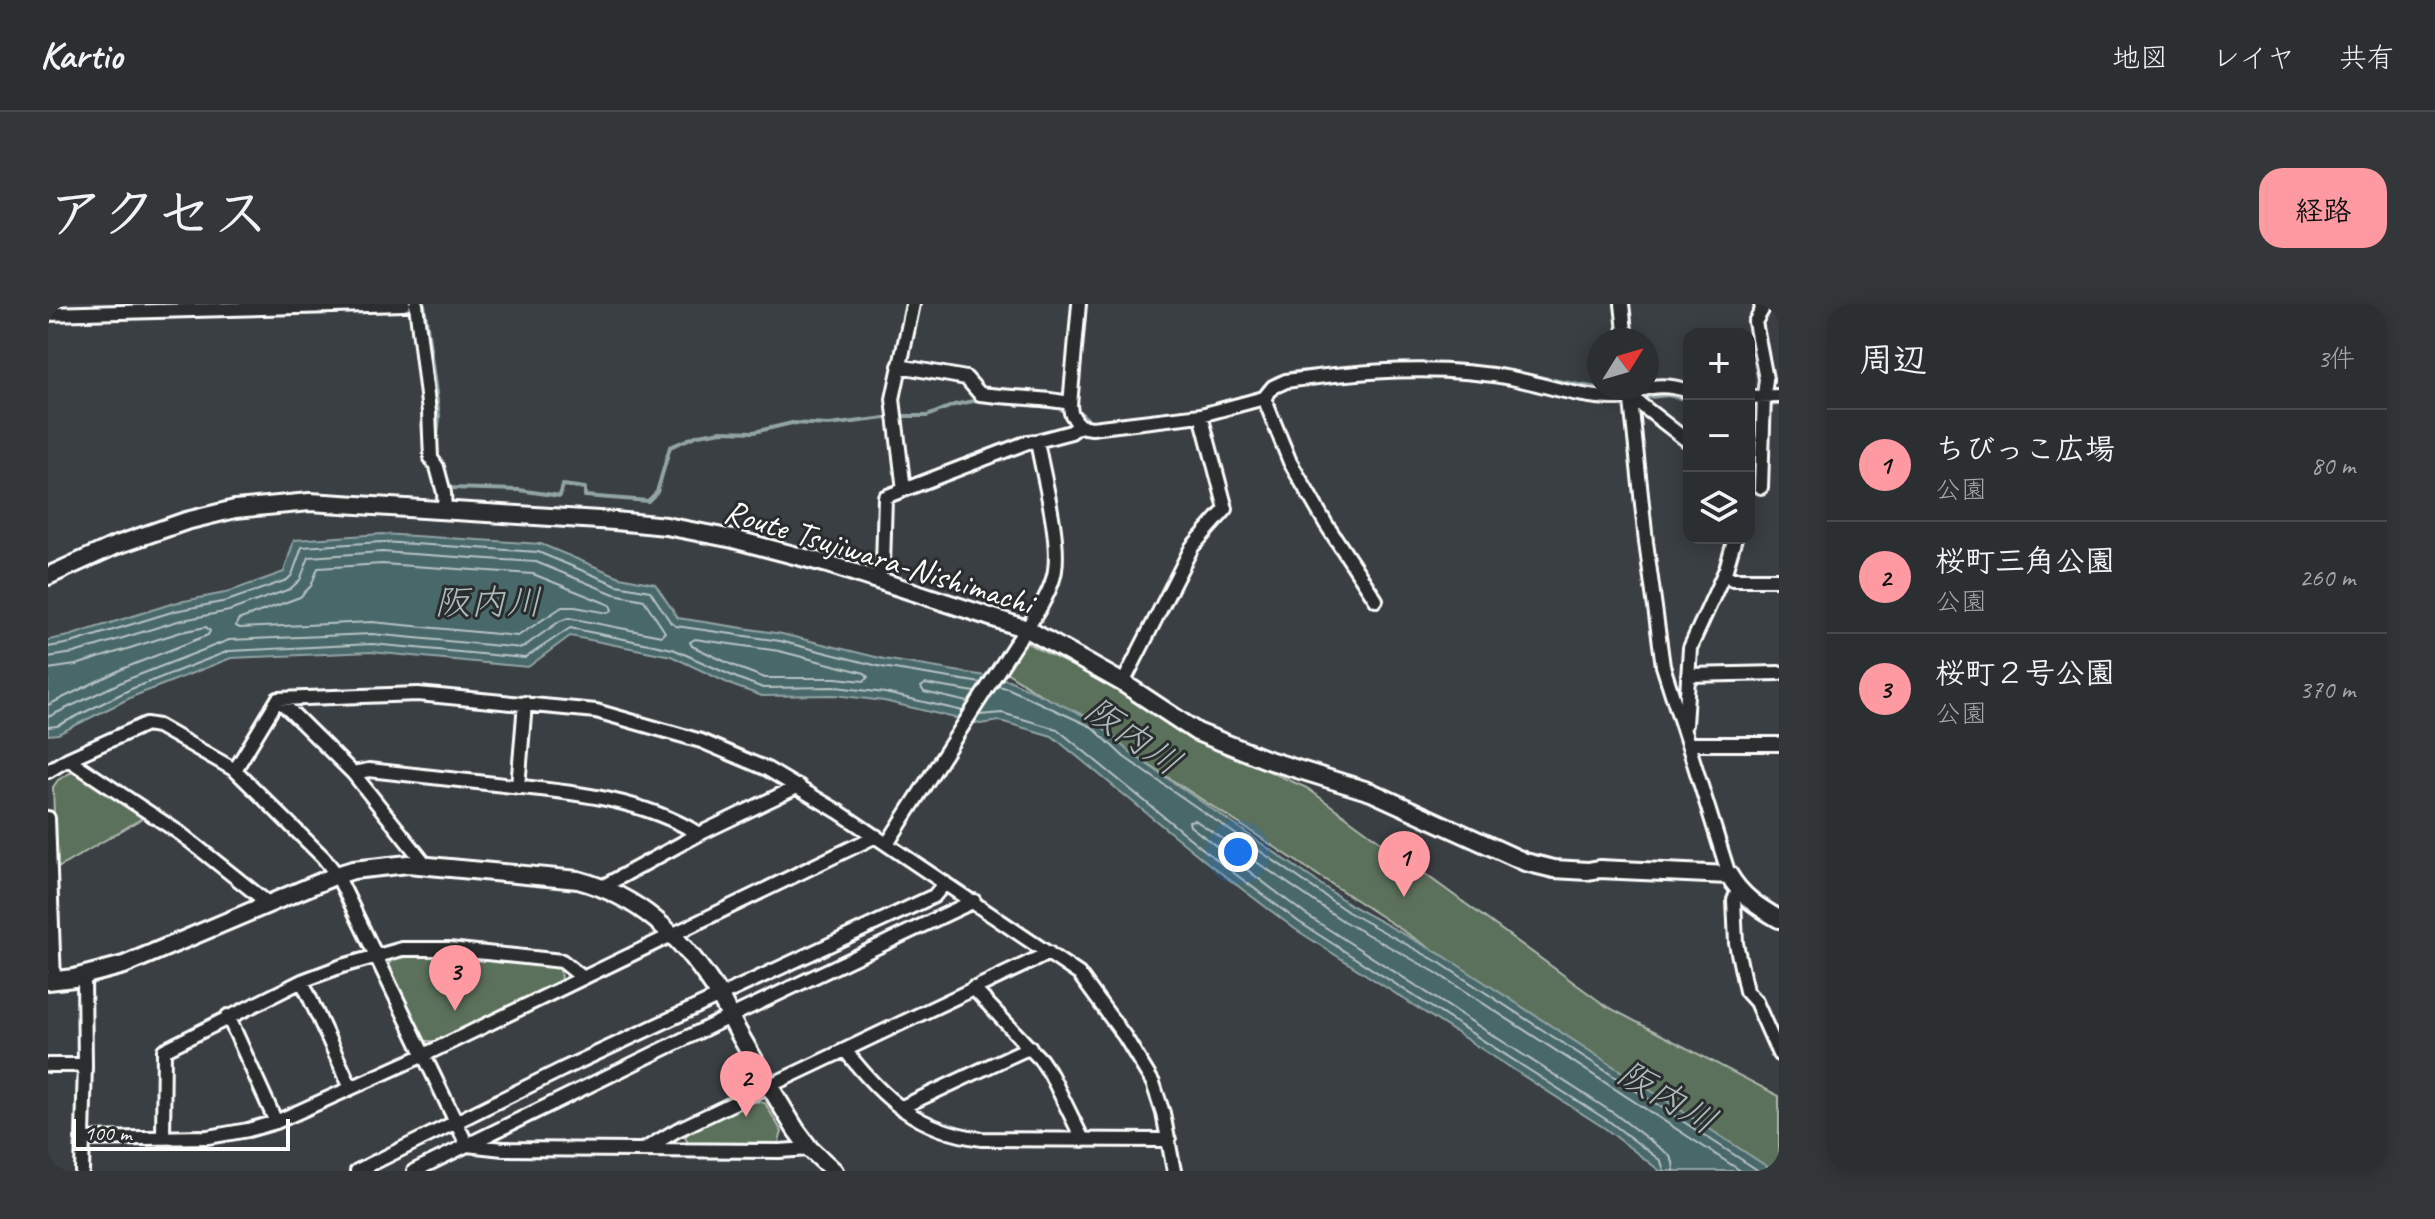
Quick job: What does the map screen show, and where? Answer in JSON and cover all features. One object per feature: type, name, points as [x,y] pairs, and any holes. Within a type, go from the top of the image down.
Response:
[{"type":"main road","name":"Route Tsujiwara-Nishimachi","points":[[48,576],[114,546],[186,521],[235,509],[310,502],[666,526],[771,547],[1027,629],[1123,683],[1197,732],[1265,759],[1371,792],[1525,862],[1577,871],[1599,869],[1729,875]]},
{"type":"main road","points":[[51,981],[124,965],[353,870],[426,865],[553,876],[602,887],[656,918],[674,934],[719,996],[769,1086],[810,1149],[834,1171]]},
{"type":"main road","points":[[1729,875],[1738,891],[1779,919]]},
{"type":"street","points":[[48,314],[404,304]]},
{"type":"street","points":[[416,304],[429,412],[431,458],[437,467],[444,493],[445,511]]},
{"type":"street","points":[[904,490],[893,399],[913,304]]},
{"type":"street","points":[[1079,304],[1070,407],[1079,426]]},
{"type":"street","points":[[1622,304],[1625,328]]},
{"type":"street","points":[[1761,304],[1762,310],[1755,322],[1766,379],[1761,487]]},
{"type":"street","points":[[899,366],[966,378],[980,394],[1036,397],[1070,407]]},
{"type":"street","points":[[877,579],[883,565],[885,497],[1028,442],[1071,432],[1079,426],[1092,428],[1201,415],[1264,398],[1273,387],[1286,381],[1356,374],[1458,372],[1511,378],[1587,396]]},
{"type":"street","points":[[1659,386],[1683,390]]},
{"type":"street","points":[[1763,404],[1779,396]]},
{"type":"street","points":[[1264,398],[1290,462],[1376,600]]},
{"type":"street","points":[[1633,400],[1646,542],[1663,666],[1729,875]]},
{"type":"street","points":[[1641,400],[1683,437]]},
{"type":"street","points":[[1755,400],[1763,404]]},
{"type":"street","points":[[1123,683],[1192,547],[1226,509],[1201,415]]},
{"type":"street","points":[[82,1139],[220,1135],[276,1122],[881,840],[932,775],[1027,629],[1055,572],[1056,545],[1037,441]]},
{"type":"street","points":[[1687,738],[1690,648],[1726,569],[1733,544]]},
{"type":"street","points":[[1732,579],[1779,579]]},
{"type":"street","points":[[1688,675],[1779,673]]},
{"type":"street","points":[[278,699],[418,694],[566,706],[616,715],[701,741],[767,769],[799,786],[1079,974],[1132,1047],[1153,1083],[1174,1171]]},
{"type":"street","points":[[235,770],[278,699]]},
{"type":"street","points":[[278,699],[353,773],[426,865]]},
{"type":"street","points":[[518,787],[525,703]]},
{"type":"street","points":[[48,771],[141,725],[152,724],[235,770],[323,857],[337,875],[467,1145]]},
{"type":"street","points":[[1687,738],[1779,744]]},
{"type":"street","points":[[68,759],[181,834],[269,904]]},
{"type":"street","points":[[353,773],[369,770],[619,801],[680,822],[699,834]]},
{"type":"street","points":[[602,887],[699,834],[799,786]]},
{"type":"street","points":[[48,818],[51,981]]},
{"type":"street","points":[[357,1171],[563,1069],[934,896],[945,883]]},
{"type":"street","points":[[1738,891],[1734,900],[1736,943],[1746,991],[1756,1002],[1779,1054]]},
{"type":"street","points":[[414,1171],[974,901]]},
{"type":"street","points":[[163,1138],[164,1050],[302,981],[375,956],[415,948],[562,961],[582,977]]},
{"type":"street","points":[[642,1150],[677,1130],[1049,953]]},
{"type":"street","points":[[82,1171],[84,976]]},
{"type":"street","points":[[302,981],[351,1088]]},
{"type":"street","points":[[973,988],[1030,1047],[1051,1075],[1083,1140]]},
{"type":"street","points":[[228,1016],[276,1122]]},
{"type":"street","points":[[900,1108],[1030,1047]]},
{"type":"street","points":[[845,1050],[869,1081],[900,1108],[929,1125],[965,1137],[1169,1140]]},
{"type":"street","points":[[48,1065],[85,1065]]},
{"type":"street","points":[[467,1145],[503,1149],[810,1149]]},
{"type":"green space","points":[[1023,641],[1112,686],[1188,738],[1307,788],[1606,1006],[1779,1096],[1779,1171],[1772,1171],[1003,670]]},
{"type":"green space","points":[[70,773],[79,773],[146,816],[56,869],[53,787]]},
{"type":"green space","points":[[461,956],[560,968],[561,981],[436,1041],[425,1041],[389,965],[392,958]]},
{"type":"green space","points":[[753,1101],[765,1103],[782,1132],[778,1145],[688,1143],[685,1137],[690,1131]]},
{"type":"water","name":"阪内川","points":[[382,534],[541,544],[620,577],[655,584],[678,618],[782,634],[884,659],[1009,680],[1096,721],[1128,751],[1352,906],[1444,956],[1774,1171],[1660,1171],[1606,1129],[1295,929],[1209,864],[1052,736],[1000,721],[980,724],[884,701],[835,695],[762,696],[671,656],[570,636],[528,667],[371,652],[231,658],[134,696],[58,734],[48,735],[48,640],[174,603],[225,593],[284,572],[294,540]]},
{"type":"waterway","points":[[424,304],[439,416],[436,449]]},
{"type":"waterway","points":[[1402,365],[1425,364]]},
{"type":"waterway","points":[[1462,366],[1485,368]]},
{"type":"waterway","points":[[1250,396],[1260,393],[1265,385],[1280,375],[1329,370]]},
{"type":"waterway","points":[[1501,370],[1587,386]]},
{"type":"waterway","points":[[1659,396],[1683,399]]},
{"type":"waterway","points":[[443,466],[450,488],[519,490],[560,496],[563,485],[585,488],[585,496],[648,501],[657,492],[670,447],[698,435],[722,431],[754,432],[792,423],[829,425],[927,416],[954,405],[983,399]]},
{"type":"waterway","points":[[995,401],[1018,405],[1026,403]]},
{"type":"waterway","points":[[1755,406],[1779,404]]},
{"type":"waterway","points":[[1054,406],[1077,410],[1091,422],[1104,421]]},
{"type":"place","name":"ちびっこ広場","points":[[1404,897]]},
{"type":"place","name":"桜町２号公園","points":[[455,1011]]},
{"type":"place","name":"桜町三角公園","points":[[746,1117]]}]
